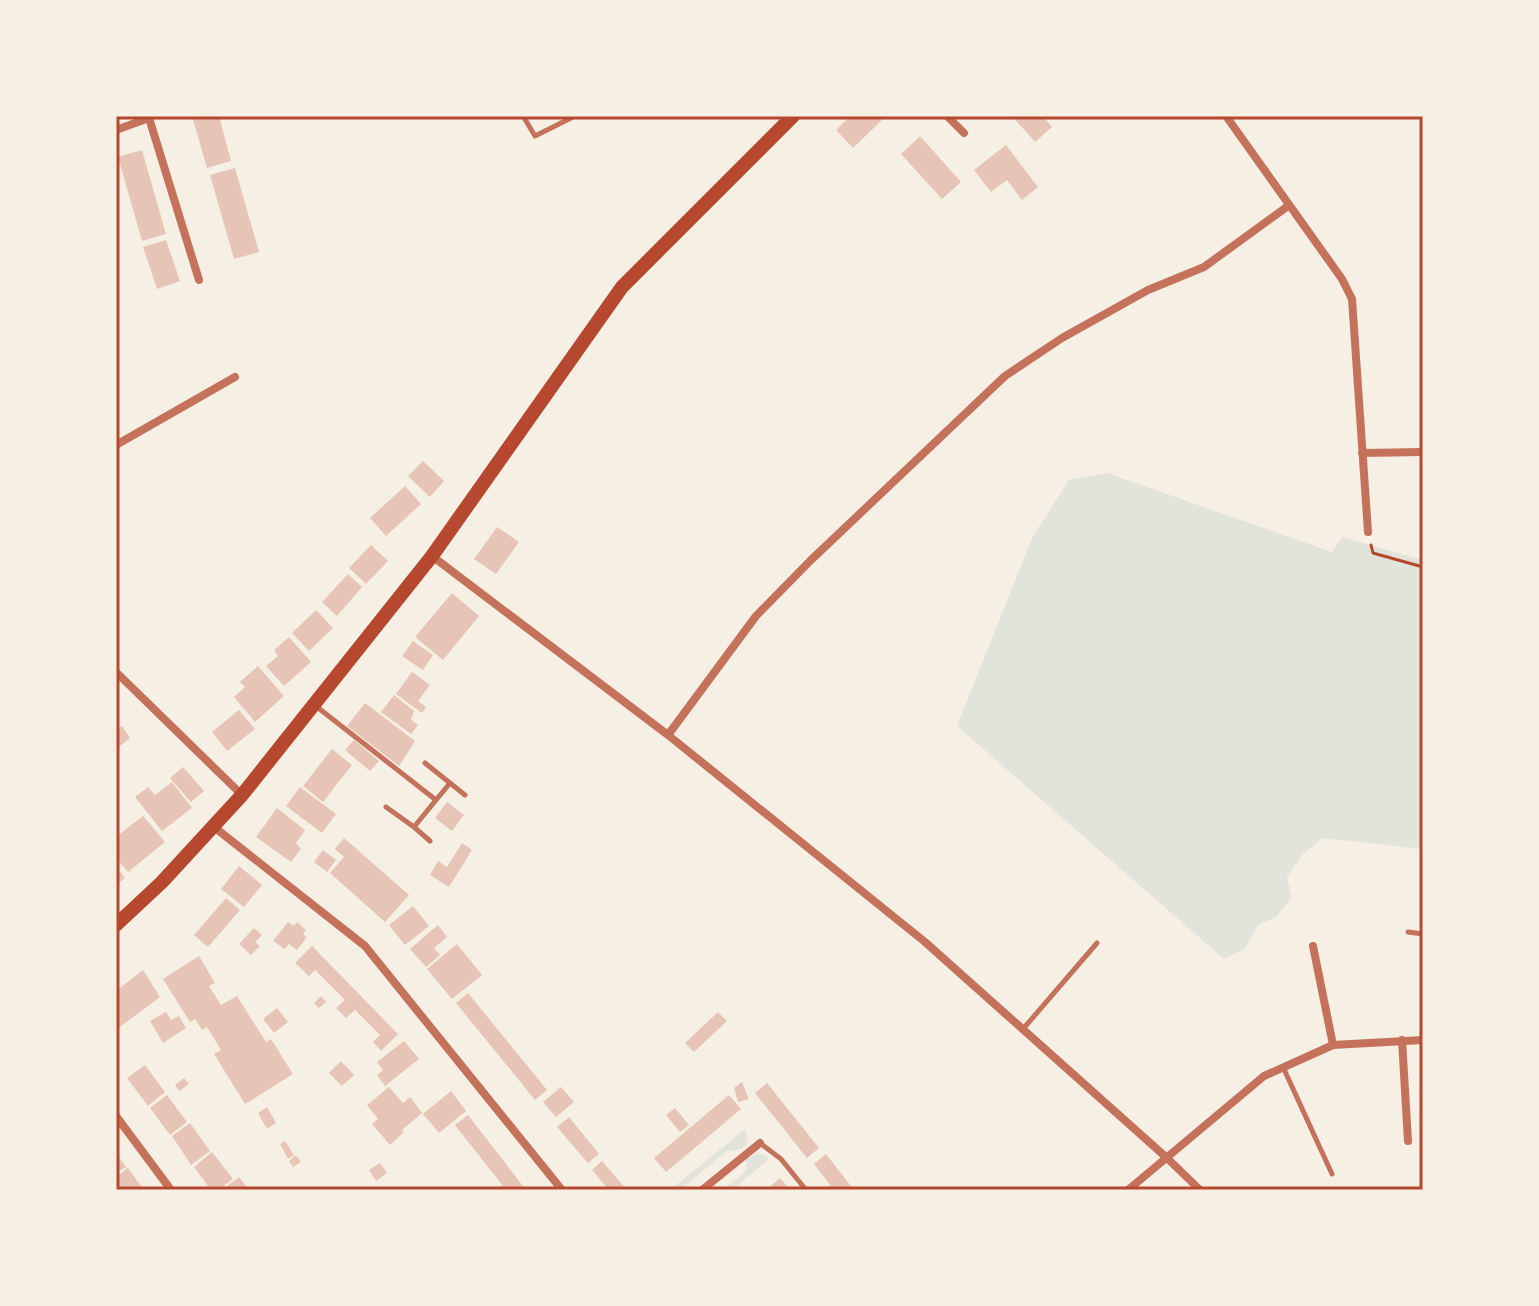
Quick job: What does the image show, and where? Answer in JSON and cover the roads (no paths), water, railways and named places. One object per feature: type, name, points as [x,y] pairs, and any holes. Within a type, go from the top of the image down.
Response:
[{"type":"main road","points":[[116,925],[162,882],[242,795],[432,556],[622,287],[793,116]]},
{"type":"street","points":[[947,116],[964,133]]},
{"type":"street","points":[[1226,116],[1342,279],[1352,299],[1368,532]]},
{"type":"street","points":[[116,130],[149,118],[199,280]]},
{"type":"street","points":[[668,735],[756,616],[1005,376],[1062,338],[1148,290],[1204,267],[1288,206]]},
{"type":"street","points":[[116,445],[235,377]]},
{"type":"street","points":[[1362,453],[1423,452]]},
{"type":"street","points":[[432,556],[668,735],[925,942],[1200,1190]]},
{"type":"street","points":[[116,672],[242,795]]},
{"type":"street","points":[[214,827],[365,946],[562,1190]]},
{"type":"street","points":[[1313,946],[1333,1045]]},
{"type":"street","points":[[1402,1040],[1408,1141]]},
{"type":"street","points":[[1128,1190],[1264,1076],[1333,1045],[1423,1040]]},
{"type":"street","points":[[116,1116],[171,1190]]},
{"type":"street","points":[[702,1190],[760,1143]]},
{"type":"lane","points":[[523,116],[535,136],[575,116]]},
{"type":"lane","points":[[313,704],[436,800]]},
{"type":"lane","points":[[425,763],[465,795]]},
{"type":"lane","points":[[414,827],[450,783]]},
{"type":"lane","points":[[386,807],[430,841]]},
{"type":"lane","points":[[1408,932],[1423,934]]},
{"type":"lane","points":[[1023,1029],[1097,943]]},
{"type":"lane","points":[[1283,1067],[1332,1174]]},
{"type":"lane","points":[[760,1143],[781,1159],[806,1190]]}]
